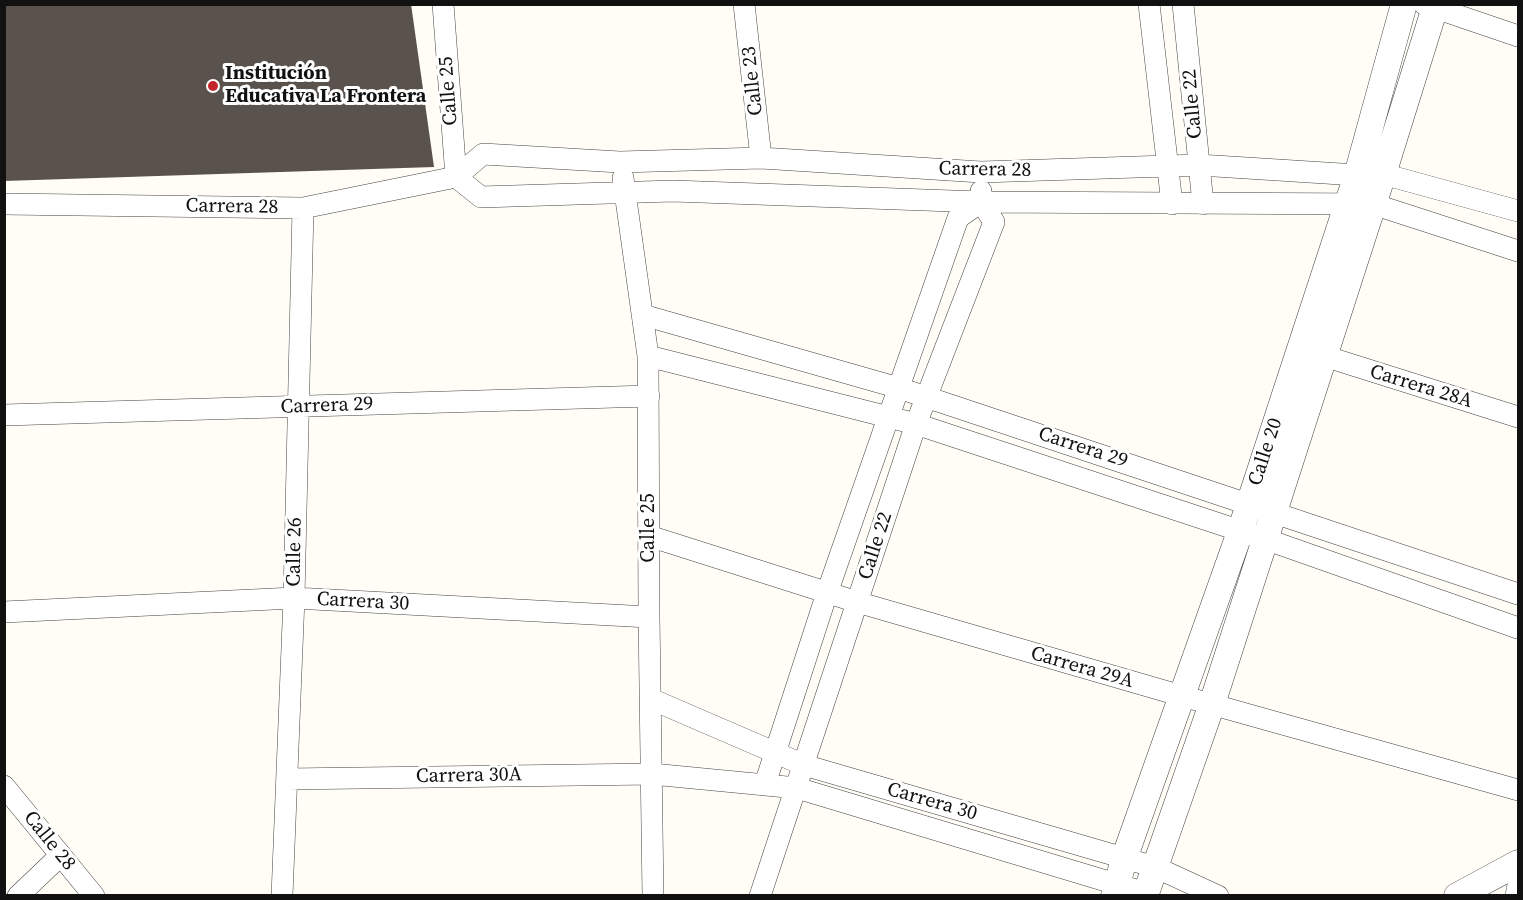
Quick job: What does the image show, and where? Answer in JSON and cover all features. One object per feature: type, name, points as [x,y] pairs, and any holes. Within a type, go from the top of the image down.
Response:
[{"type":"street","name":"Calle 25","points":[[443,4],[456,177]]},
{"type":"street","name":"Calle 23","points":[[744,4],[761,158]]},
{"type":"street","name":"Calle 22","points":[[1149,4],[1172,204]]},
{"type":"street","name":"Calle 22","points":[[1184,4],[1203,204]]},
{"type":"street","name":"Calle 20","points":[[1145,894],[1212,704],[1264,539],[1262,507],[1404,4]]},
{"type":"street","name":"Calle 20","points":[[1116,890],[1240,532],[1262,507],[1324,356],[1383,174],[1431,6]]},
{"type":"street","points":[[1431,6],[1518,36]]},
{"type":"street","name":"Carrera 28","points":[[4,204],[303,208],[456,177],[483,154],[621,162],[761,158],[981,172],[1199,165],[1356,175],[1383,174],[1518,211]]},
{"type":"street","name":"Calle 25","points":[[621,162],[648,356],[653,896]]},
{"type":"street","name":"Calle 22","points":[[760,896],[916,424],[994,222],[981,202],[981,172]]},
{"type":"street","name":"Carrera 28","points":[[456,177],[481,197],[674,191],[981,202],[1347,206],[1373,204],[1518,251]]},
{"type":"street","name":"Calle 22","points":[[765,784],[827,593],[958,218],[981,202]]},
{"type":"street","name":"Calle 26","points":[[282,896],[294,598],[303,208]]},
{"type":"street","name":"Carrera 29","points":[[643,315],[899,388],[1518,594]]},
{"type":"street","name":"Carrera 29","points":[[648,356],[916,424],[1264,539],[1518,628]]},
{"type":"street","name":"Carrera 28A","points":[[1324,356],[1518,417]]},
{"type":"street","name":"Carrera 29","points":[[4,415],[649,396]]},
{"type":"street","name":"Carrera 29A","points":[[649,536],[857,602],[1518,790]]},
{"type":"street","name":"Carrera 30","points":[[4,612],[294,598],[649,617]]},
{"type":"street","name":"Carrera 30","points":[[651,699],[804,765],[1155,867],[1218,896]]},
{"type":"street","name":"Carrera 30","points":[[652,774],[796,788],[1116,890],[1145,894]]},
{"type":"street","name":"Carrera 30A","points":[[287,779],[652,774]]},
{"type":"street","name":"Calle 28","points":[[4,786],[94,896]]},
{"type":"street","points":[[18,896],[61,855]]},
{"type":"street","points":[[1456,896],[1518,863]]},
{"type":"street","points":[[1516,896],[1518,885]]},
{"type":"building","name":"Institución Educativa La Frontera","points":[[4,4],[411,4],[434,167],[4,181]]},
{"type":"place","name":"Institución Educativa La Frontera","points":[[213,86]]}]
